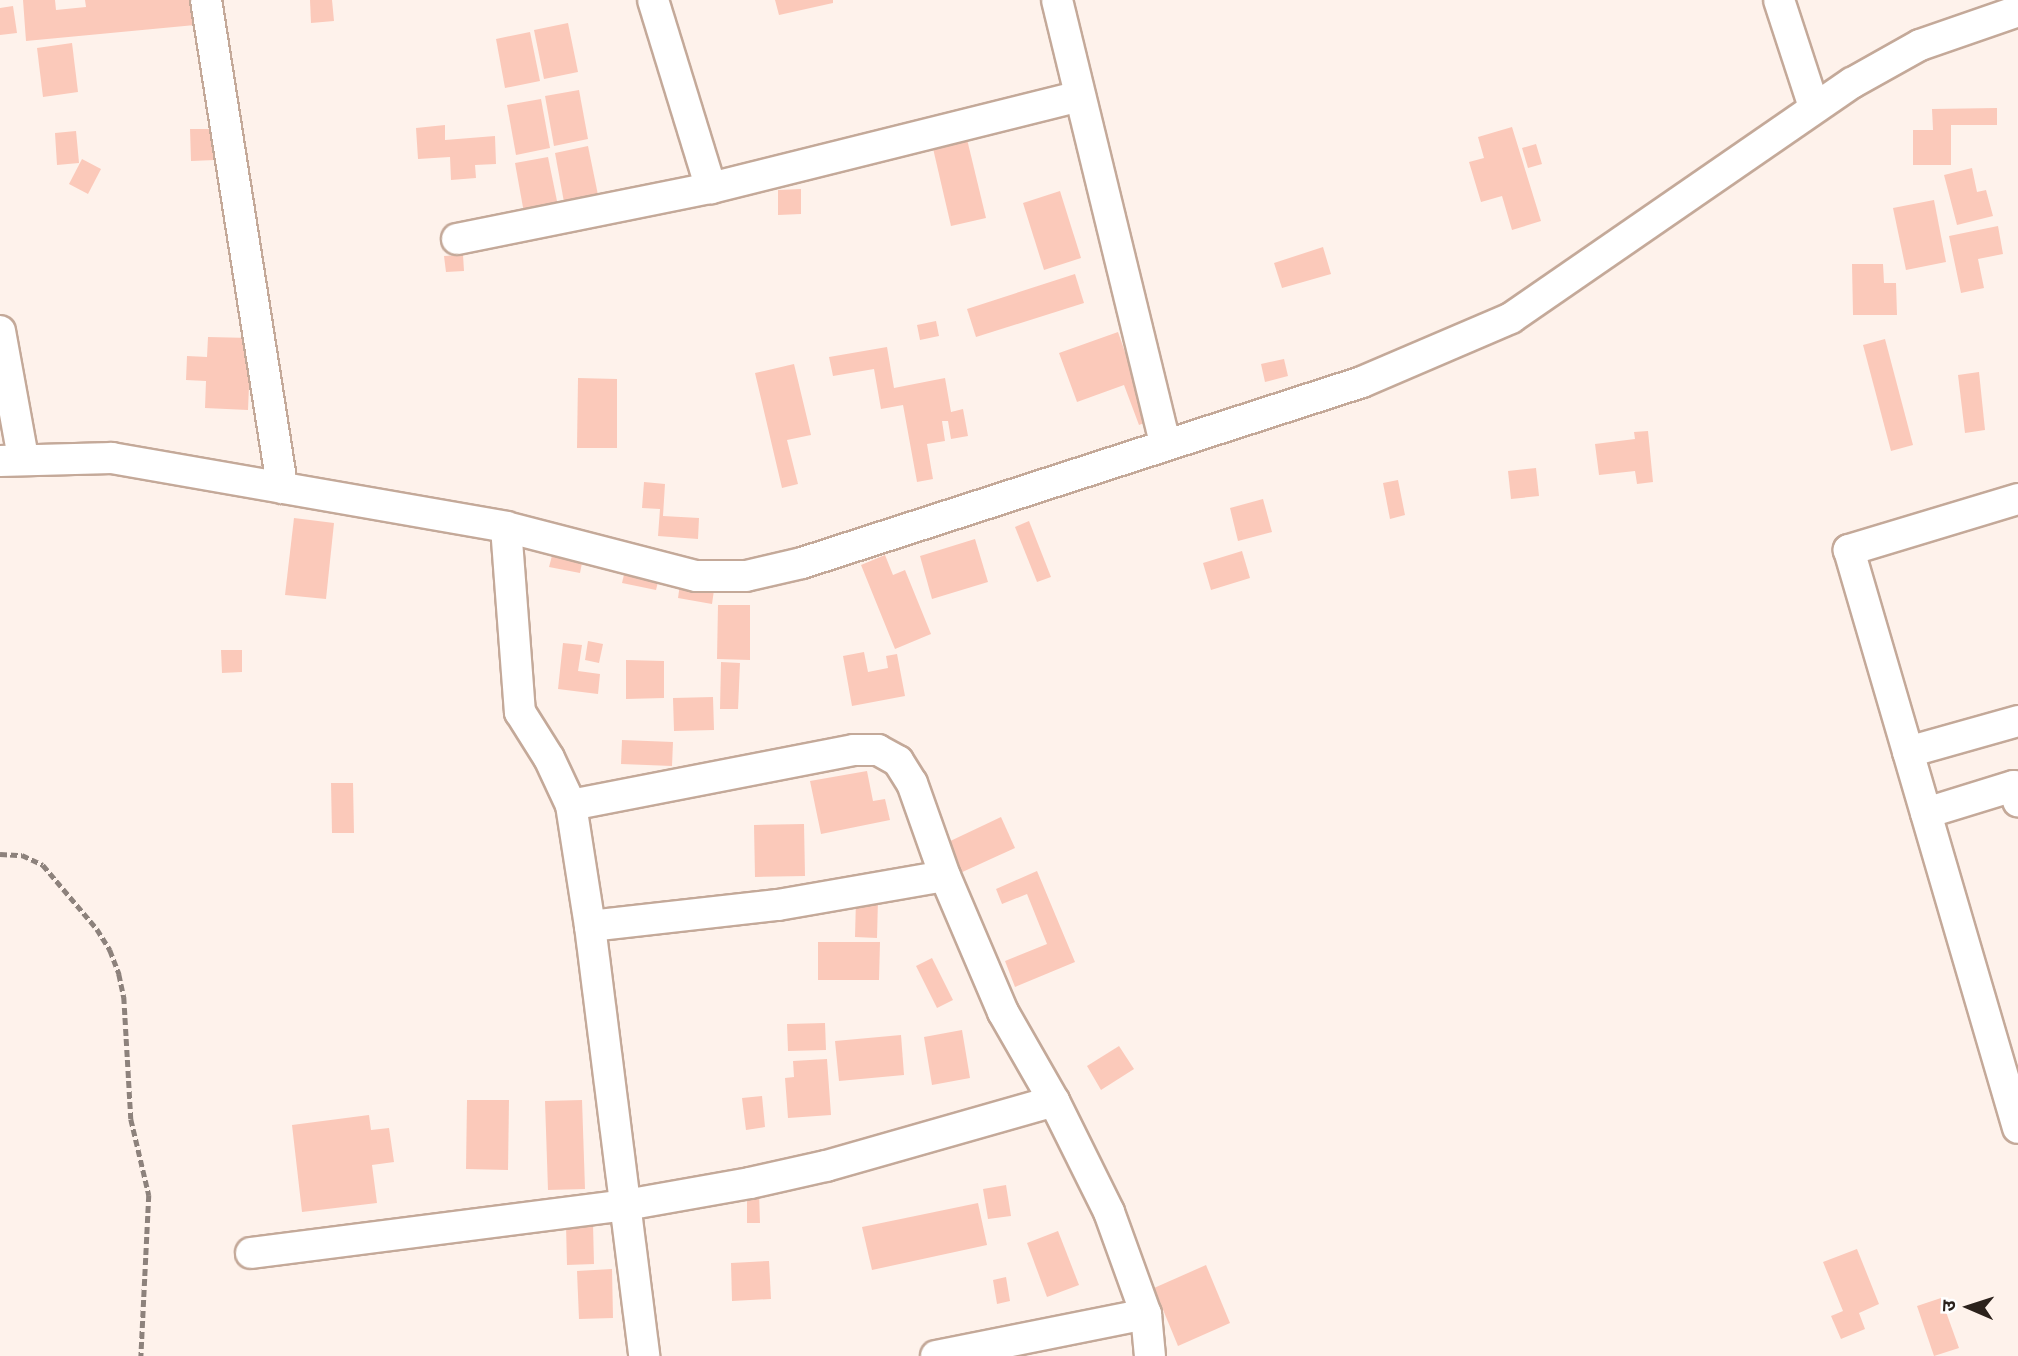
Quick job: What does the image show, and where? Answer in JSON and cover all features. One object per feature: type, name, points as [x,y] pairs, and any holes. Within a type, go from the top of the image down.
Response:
[{"type":"street","points":[[206,0],[282,488]]},
{"type":"street","points":[[653,0],[711,188]]},
{"type":"street","points":[[1057,0],[1165,444]]},
{"type":"street","points":[[1779,0],[1814,107]]},
{"type":"street","points":[[0,331],[12,459],[112,458],[506,527],[696,576],[746,576],[802,563],[1362,382],[1511,318],[1814,107],[1920,45],[2018,11]]},
{"type":"street","points":[[457,239],[711,188],[1080,96]]},
{"type":"street","points":[[2015,1109],[1849,550],[2018,499]]},
{"type":"street","points":[[506,527],[520,712],[549,758],[571,805],[590,926],[644,1356]]},
{"type":"street","points":[[1908,752],[2018,721]]},
{"type":"street","points":[[571,805],[854,750],[878,750],[898,761],[912,783],[944,876],[1003,1012],[1054,1101],[1109,1212],[1146,1314],[1150,1356]]},
{"type":"street","points":[[1926,813],[2014,786],[2018,801]]},
{"type":"street","points":[[590,926],[778,905],[944,876]]},
{"type":"street","points":[[251,1253],[626,1205],[826,1166],[1054,1101]]},
{"type":"street","points":[[936,1356],[1146,1314]]},
{"type":"path","points":[[0,854],[22,855],[43,865],[97,929],[110,950],[119,974],[124,997],[131,1119],[149,1195],[141,1356]]},
{"type":"building","points":[[23,0],[55,0],[56,10],[86,7],[85,0],[192,0],[195,25],[26,41]]},
{"type":"building","points":[[310,0],[332,0],[334,21],[311,23]]},
{"type":"building","points":[[775,0],[833,0],[833,3],[779,15]]},
{"type":"building","points":[[13,6],[17,33],[0,35],[0,8]]},
{"type":"building","points":[[568,23],[578,72],[544,79],[534,30]]},
{"type":"building","points":[[530,32],[540,81],[505,88],[496,39]]},
{"type":"building","points":[[72,43],[78,92],[43,97],[37,48]]},
{"type":"building","points":[[579,90],[588,139],[554,146],[545,96]]},
{"type":"building","points":[[541,99],[550,148],[516,155],[507,105]]},
{"type":"building","points":[[1997,108],[1997,125],[1951,125],[1951,165],[1913,165],[1913,130],[1933,130],[1932,109]]},
{"type":"building","points":[[445,125],[445,140],[495,136],[496,164],[475,165],[476,178],[451,180],[450,157],[418,159],[416,128]]},
{"type":"building","points":[[1512,127],[1541,221],[1512,230],[1502,196],[1481,202],[1469,162],[1484,158],[1478,137]]},
{"type":"building","points":[[190,129],[214,129],[215,160],[191,161]]},
{"type":"building","points":[[76,131],[79,163],[57,165],[55,133]]},
{"type":"building","points":[[966,135],[986,218],[951,226],[932,144]]},
{"type":"building","points":[[1536,144],[1542,164],[1528,168],[1522,148]]},
{"type":"building","points":[[588,146],[598,195],[564,202],[555,153]]},
{"type":"building","points":[[548,157],[558,206],[524,213],[515,163]]},
{"type":"building","points":[[82,159],[101,169],[88,194],[69,184]]},
{"type":"building","points":[[1972,168],[1977,192],[1986,190],[1993,216],[1957,225],[1944,175]]},
{"type":"building","points":[[801,189],[801,214],[778,215],[778,190]]},
{"type":"building","points":[[1060,191],[1081,258],[1044,270],[1023,203]]},
{"type":"building","points":[[1934,200],[1946,262],[1906,270],[1893,208]]},
{"type":"building","points":[[1998,226],[2003,254],[1978,259],[1984,288],[1961,293],[1949,236]]},
{"type":"building","points":[[1323,247],[1331,274],[1282,288],[1274,263]]},
{"type":"building","points":[[463,255],[464,271],[446,272],[444,256]]},
{"type":"building","points":[[1852,264],[1883,264],[1884,283],[1896,283],[1897,315],[1853,315]]},
{"type":"building","points":[[1075,274],[1084,303],[976,337],[967,309]]},
{"type":"building","points":[[936,321],[939,336],[920,340],[917,325]]},
{"type":"building","points":[[1118,332],[1149,421],[1139,425],[1124,385],[1077,402],[1059,353]]},
{"type":"building","points":[[208,337],[251,338],[248,410],[205,408],[206,381],[186,380],[187,356],[207,357]]},
{"type":"building","points":[[1885,339],[1913,445],[1891,451],[1863,345]]},
{"type":"building","points":[[887,347],[894,388],[945,378],[951,412],[963,409],[968,436],[951,439],[948,421],[942,421],[945,441],[927,444],[933,479],[917,482],[903,405],[881,409],[874,369],[833,376],[829,357]]},
{"type":"building","points":[[1284,359],[1288,376],[1265,382],[1261,364]]},
{"type":"building","points":[[794,364],[811,435],[787,440],[798,484],[782,488],[755,373]]},
{"type":"building","points":[[1979,372],[1985,430],[1965,433],[1958,375]]},
{"type":"building","points":[[578,378],[617,379],[617,448],[577,448]]},
{"type":"building","points":[[1648,431],[1653,482],[1637,484],[1635,471],[1599,475],[1595,444],[1635,439],[1634,432]]},
{"type":"building","points":[[1536,468],[1539,496],[1511,499],[1508,471]]},
{"type":"building","points":[[1398,480],[1405,515],[1390,519],[1383,483]]},
{"type":"building","points":[[644,482],[665,484],[663,516],[699,518],[698,539],[658,536],[660,509],[642,508]]},
{"type":"building","points":[[1263,499],[1272,532],[1238,541],[1230,508]]},
{"type":"building","points":[[294,518],[334,523],[326,599],[285,595]]},
{"type":"building","points":[[1029,521],[1051,577],[1037,582],[1015,527]]},
{"type":"building","points":[[975,539],[988,582],[932,599],[920,556]]},
{"type":"building","points":[[1242,551],[1250,578],[1211,590],[1203,563]]},
{"type":"building","points":[[553,552],[583,558],[580,573],[549,567]]},
{"type":"building","points":[[885,555],[893,575],[905,570],[931,634],[895,649],[861,565]]},
{"type":"building","points":[[626,566],[660,574],[656,590],[622,583]]},
{"type":"building","points":[[680,584],[714,590],[712,604],[678,598]]},
{"type":"building","points":[[718,605],[750,605],[750,660],[717,659]]},
{"type":"building","points":[[588,641],[603,644],[599,663],[585,660]]},
{"type":"building","points":[[563,643],[582,645],[578,671],[600,674],[598,694],[558,689]]},
{"type":"building","points":[[221,650],[242,650],[242,672],[222,673]]},
{"type":"building","points":[[864,652],[868,672],[888,668],[886,656],[897,654],[905,696],[852,706],[843,656]]},
{"type":"building","points":[[626,660],[664,661],[664,698],[626,699]]},
{"type":"building","points":[[721,662],[740,663],[738,709],[720,709]]},
{"type":"building","points":[[713,697],[714,730],[674,731],[673,698]]},
{"type":"building","points":[[622,740],[673,742],[672,766],[621,764]]},
{"type":"building","points":[[867,771],[873,801],[885,799],[890,820],[821,834],[810,781]]},
{"type":"building","points":[[331,783],[353,783],[354,833],[332,833]]},
{"type":"building","points":[[1001,817],[1015,848],[958,874],[944,844]]},
{"type":"building","points":[[804,824],[805,876],[755,877],[754,825]]},
{"type":"building","points":[[1037,871],[1075,962],[1015,987],[1005,961],[1047,944],[1027,894],[1002,904],[996,889]]},
{"type":"building","points":[[856,899],[878,899],[877,938],[855,937]]},
{"type":"building","points":[[818,942],[880,942],[879,980],[818,980]]},
{"type":"building","points":[[932,958],[953,1000],[937,1008],[916,966]]},
{"type":"building","points":[[825,1023],[826,1050],[788,1051],[787,1024]]},
{"type":"building","points":[[962,1030],[970,1078],[932,1085],[924,1037]]},
{"type":"building","points":[[901,1035],[904,1075],[839,1081],[835,1041]]},
{"type":"building","points":[[1119,1046],[1134,1069],[1101,1090],[1087,1066]]},
{"type":"building","points":[[827,1059],[831,1115],[788,1118],[785,1078],[794,1077],[793,1061]]},
{"type":"building","points":[[762,1096],[765,1127],[746,1130],[742,1098]]},
{"type":"building","points":[[467,1100],[509,1100],[508,1170],[466,1169]]},
{"type":"building","points":[[582,1100],[585,1189],[548,1190],[545,1101]]},
{"type":"building","points":[[369,1115],[371,1130],[389,1128],[394,1162],[372,1165],[377,1203],[302,1212],[292,1125]]},
{"type":"building","points":[[1006,1185],[1011,1216],[988,1219],[983,1189]]},
{"type":"building","points":[[747,1192],[759,1192],[760,1223],[747,1223]]},
{"type":"building","points":[[978,1203],[987,1245],[872,1270],[862,1227]]},
{"type":"building","points":[[593,1224],[594,1264],[567,1265],[566,1225]]},
{"type":"building","points":[[1058,1231],[1079,1285],[1047,1297],[1027,1243]]},
{"type":"building","points":[[1857,1249],[1879,1304],[1859,1313],[1865,1329],[1841,1339],[1831,1316],[1843,1311],[1823,1262]]},
{"type":"building","points":[[769,1261],[771,1299],[732,1301],[731,1263]]},
{"type":"building","points":[[1206,1265],[1230,1323],[1178,1346],[1154,1288]]},
{"type":"building","points":[[612,1269],[613,1318],[579,1319],[577,1271]]},
{"type":"building","points":[[1006,1277],[1010,1301],[997,1304],[993,1280]]},
{"type":"building","points":[[1941,1298],[1959,1348],[1934,1356],[1917,1306]]}]
